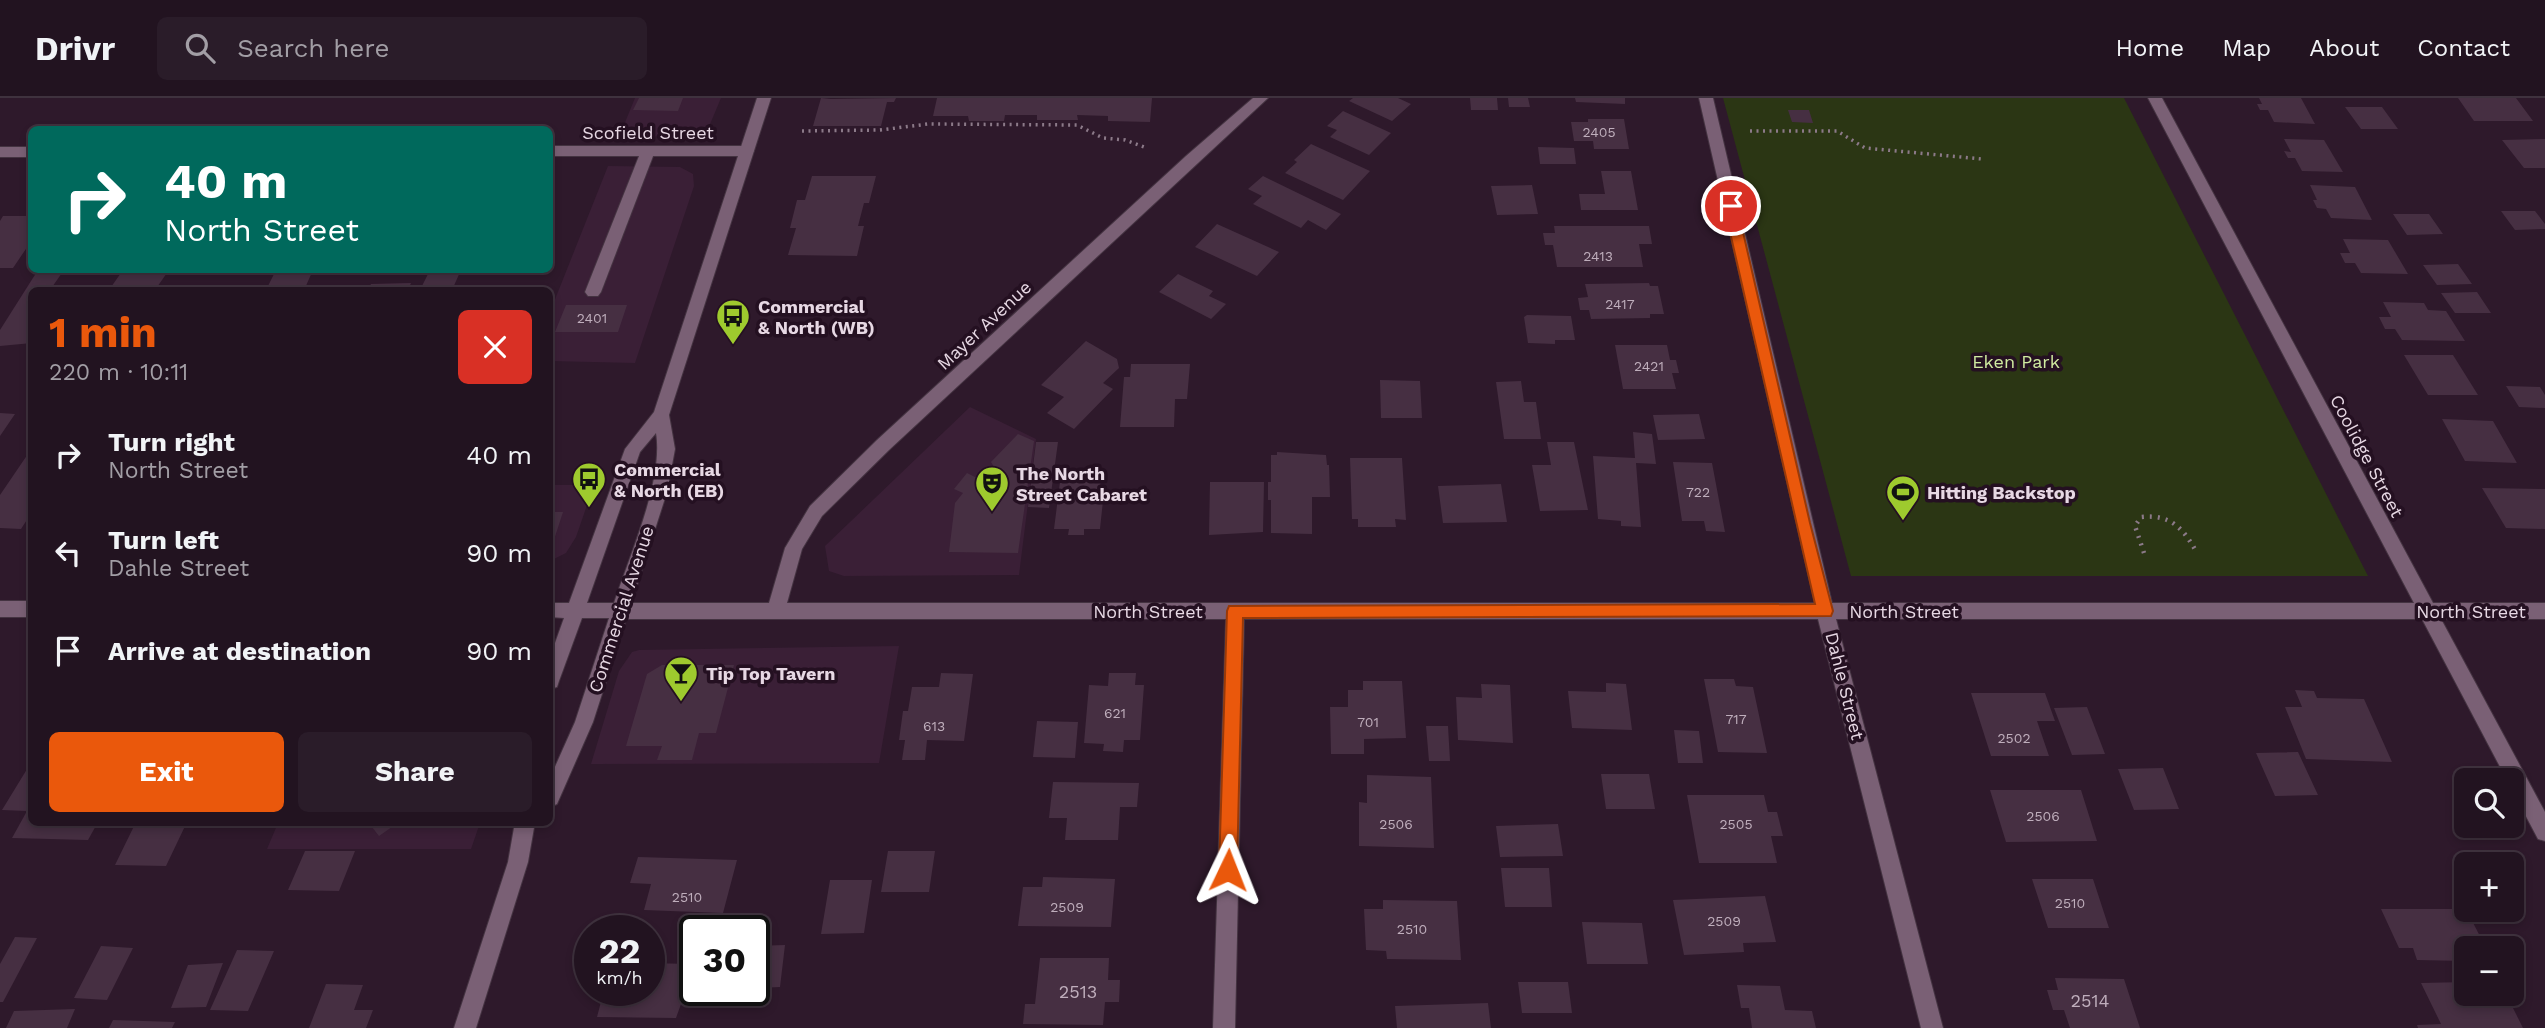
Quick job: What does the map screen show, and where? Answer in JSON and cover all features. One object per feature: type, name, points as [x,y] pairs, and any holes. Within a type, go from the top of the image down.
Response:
[{"type":"street","name":"Commercial Avenue","points":[[553,672],[633,449],[661,415],[764,98]]},
{"type":"street","name":"Mayer Avenue","points":[[776,610],[794,548],[816,512],[892,436],[1191,159],[1261,98]]},
{"type":"street","name":"Dahle Street","points":[[1706,98],[1802,523],[1932,1028]]},
{"type":"street","name":"Coolidge Street","points":[[2155,98],[2545,832]]},
{"type":"street","name":"Scofield Street","points":[[553,151],[747,151]]},
{"type":"street","points":[[593,292],[648,151]]},
{"type":"street","points":[[0,152],[28,152]]},
{"type":"street","name":"Commercial Avenue","points":[[553,790],[584,722],[659,492],[667,449],[661,415]]},
{"type":"street","points":[[0,609],[28,609]]},
{"type":"street","name":"North Street","points":[[553,610],[2545,611]]},
{"type":"street","points":[[1224,1028],[1235,611]]},
{"type":"street","points":[[465,1028],[518,862],[524,826]]},
{"type":"street","points":[[518,862],[536,826]]},
{"type":"path","points":[[802,131],[880,130],[928,124],[1077,125],[1103,138],[1125,140],[1144,147]]},
{"type":"path","points":[[1750,131],[1837,131],[1864,148],[1982,159]]},
{"type":"path","points":[[2144,553],[2135,526],[2141,517],[2152,516],[2166,517],[2179,524],[2197,553]]},
{"type":"shaded area","points":[[635,98],[721,98],[708,129],[692,136],[619,137]]},
{"type":"shaded area","points":[[608,166],[680,167],[693,174],[694,186],[635,363],[553,361],[553,304]]},
{"type":"shaded area","points":[[970,407],[1036,439],[1019,575],[844,576],[829,571],[825,546]]},
{"type":"shaded area","points":[[553,485],[594,485],[576,537],[566,553],[553,560]]},
{"type":"shaded area","points":[[899,646],[879,763],[591,764],[619,671],[632,652]]},
{"type":"shaded area","points":[[277,826],[479,826],[471,849],[267,849]]},
{"type":"green space","name":"Eken Park","points":[[1723,98],[2124,98],[2368,576],[1851,576]]},
{"type":"building","points":[[639,98],[683,98],[678,111],[633,110]]},
{"type":"building","points":[[821,98],[896,98],[894,102],[887,102],[881,126],[813,126]]},
{"type":"building","points":[[937,98],[1152,98],[1150,122],[1108,121],[1108,116],[1077,115],[1078,120],[1037,120],[1037,115],[1005,115],[1004,121],[969,121],[968,116],[933,116]]},
{"type":"building","points":[[1353,98],[1398,98],[1411,104],[1392,121],[1349,101]]},
{"type":"building","points":[[1470,98],[1497,98],[1498,110],[1471,110]]},
{"type":"building","points":[[1508,98],[1528,98],[1530,107],[1509,107]]},
{"type":"building","points":[[1575,98],[1625,98],[1625,104],[1576,102]]},
{"type":"building","points":[[2259,98],[2301,98],[2315,124],[2274,122],[2268,110],[2260,110],[2257,104],[2262,104]]},
{"type":"building","points":[[2458,98],[2516,98],[2533,121],[2474,121]]},
{"type":"building","points":[[2345,107],[2382,107],[2398,129],[2361,129]]},
{"type":"building","points":[[1788,110],[1809,110],[1813,123],[1792,122]]},
{"type":"building","points":[[1343,111],[1391,133],[1369,155],[1330,137],[1337,130],[1327,126]]},
{"type":"building","points":[[1588,119],[1624,119],[1629,149],[1594,149],[1593,141],[1574,141],[1571,122],[1588,122]]},
{"type":"building","points":[[2284,139],[2324,140],[2343,172],[2302,171],[2295,158],[2288,158],[2284,151],[2291,152]]},
{"type":"building","points":[[2545,139],[2545,168],[2524,168],[2502,140]]},
{"type":"building","points":[[1311,144],[1370,171],[1343,200],[1285,173]]},
{"type":"building","points":[[1538,147],[1574,148],[1576,164],[1540,164]]},
{"type":"building","points":[[1601,171],[1631,171],[1638,210],[1581,210],[1579,194],[1605,194]]},
{"type":"building","points":[[812,176],[876,176],[869,203],[864,203],[858,226],[864,226],[857,256],[788,255],[796,228],[790,228],[797,200],[805,200]]},
{"type":"building","points":[[1263,176],[1341,214],[1326,230],[1308,220],[1301,228],[1253,204],[1262,196],[1248,189]]},
{"type":"building","points":[[1532,185],[1538,214],[1497,215],[1491,186]]},
{"type":"building","points":[[2310,185],[2355,187],[2372,220],[2331,218],[2326,209],[2317,208],[2313,200],[2317,200]]},
{"type":"building","points":[[2501,211],[2535,211],[2545,224],[2545,229],[2515,230]]},
{"type":"building","points":[[2393,214],[2429,214],[2443,234],[2407,235]]},
{"type":"building","points":[[3,216],[28,216],[28,246],[13,268],[0,268],[0,221]]},
{"type":"building","points":[[1217,224],[1279,252],[1257,276],[1195,247]]},
{"type":"building","points":[[1554,226],[1649,226],[1652,244],[1639,244],[1643,267],[1557,267],[1553,245],[1545,245],[1543,233],[1555,233]]},
{"type":"building","points":[[2343,239],[2388,240],[2408,274],[2361,273],[2355,263],[2345,263],[2340,253],[2350,253]]},
{"type":"building","points":[[2458,264],[2472,284],[2437,285],[2423,265]]},
{"type":"building","points":[[36,273],[62,273],[52,287],[28,287],[28,343],[0,346],[0,330]]},
{"type":"building","points":[[121,273],[167,273],[157,287],[111,287]]},
{"type":"building","points":[[274,273],[312,273],[305,287],[268,287]]},
{"type":"building","points":[[428,273],[460,273],[453,287],[422,287]]},
{"type":"building","points":[[1178,274],[1213,291],[1209,296],[1226,304],[1211,319],[1159,292]]},
{"type":"building","points":[[411,283],[409,287],[370,287],[371,284]]},
{"type":"building","points":[[1649,283],[1650,286],[1658,286],[1664,314],[1650,314],[1650,318],[1591,319],[1589,310],[1580,310],[1578,298],[1588,297],[1585,284]]},
{"type":"building","points":[[2477,292],[2491,313],[2455,313],[2441,293]]},
{"type":"building","points":[[2383,302],[2424,303],[2428,310],[2446,311],[2465,341],[2402,340],[2395,329],[2385,329],[2379,317],[2391,317]]},
{"type":"building","points":[[566,305],[627,305],[618,332],[555,332]]},
{"type":"building","points":[[1571,316],[1575,340],[1555,340],[1555,344],[1528,343],[1524,317]]},
{"type":"building","points":[[1086,341],[1117,359],[1119,368],[1103,383],[1113,389],[1074,429],[1047,413],[1064,397],[1041,385]]},
{"type":"building","points":[[1615,345],[1667,345],[1670,360],[1676,360],[1679,373],[1672,373],[1676,389],[1623,389]]},
{"type":"building","points":[[2404,355],[2453,355],[2478,395],[2428,395]]},
{"type":"building","points":[[1131,364],[1190,364],[1187,399],[1175,399],[1174,427],[1120,427],[1124,377],[1130,377]]},
{"type":"building","points":[[1380,380],[1420,381],[1422,418],[1381,418]]},
{"type":"building","points":[[1521,381],[1524,402],[1536,402],[1541,439],[1504,439],[1496,382]]},
{"type":"building","points":[[2506,386],[2540,387],[2545,395],[2545,408],[2519,407]]},
{"type":"building","points":[[0,413],[15,414],[0,436]]},
{"type":"building","points":[[1699,414],[1705,439],[1658,440],[1653,415]]},
{"type":"building","points":[[2442,419],[2493,421],[2517,463],[2465,461]]},
{"type":"building","points":[[1633,432],[1652,434],[1656,464],[1636,463],[1641,527],[1621,526],[1621,521],[1598,519],[1593,456],[1635,458]]},
{"type":"building","points":[[1018,434],[1034,441],[1018,553],[949,552],[955,503],[963,493],[954,489],[967,473],[975,477],[994,467],[991,462]]},
{"type":"building","points":[[1036,442],[1058,442],[1049,508],[1028,507]]},
{"type":"building","points":[[1547,442],[1574,442],[1588,510],[1540,511],[1532,465],[1551,465]]},
{"type":"building","points":[[1277,452],[1326,455],[1330,497],[1312,497],[1312,534],[1271,533],[1268,482],[1271,482],[1271,455],[1277,455]]},
{"type":"building","points":[[28,454],[28,518],[21,529],[0,528],[0,495]]},
{"type":"building","points":[[1350,458],[1402,458],[1406,520],[1395,519],[1396,527],[1358,527],[1358,519],[1352,519]]},
{"type":"building","points":[[1673,462],[1712,463],[1725,532],[1706,531],[1704,521],[1682,521]]},
{"type":"building","points":[[1061,474],[1101,474],[1100,490],[1104,491],[1100,529],[1084,529],[1084,535],[1068,535],[1069,529],[1054,529]]},
{"type":"building","points":[[1210,482],[1264,482],[1263,532],[1209,535]]},
{"type":"building","points":[[1501,484],[1507,522],[1443,523],[1438,486]]},
{"type":"building","points":[[2482,488],[2545,489],[2545,529],[2506,528]]},
{"type":"building","points":[[553,512],[563,512],[553,543]]},
{"type":"building","name":"Tip Top Tavern","points":[[662,665],[734,665],[716,733],[699,733],[692,760],[657,760],[662,746],[626,746],[647,674]]},
{"type":"building","points":[[941,673],[973,674],[964,741],[927,740],[925,760],[902,760],[905,740],[899,740],[903,711],[908,711],[912,687],[939,687]]},
{"type":"building","points":[[1109,673],[1136,673],[1135,685],[1144,685],[1140,740],[1124,740],[1123,752],[1103,751],[1104,744],[1084,743],[1089,685],[1108,686]]},
{"type":"building","points":[[1704,679],[1734,679],[1736,686],[1753,687],[1767,753],[1718,752]]},
{"type":"building","points":[[1363,681],[1402,681],[1406,738],[1364,739],[1364,754],[1331,754],[1330,707],[1348,707],[1348,690],[1363,690]]},
{"type":"building","points":[[1606,683],[1626,684],[1632,730],[1572,728],[1568,691],[1606,692]]},
{"type":"building","points":[[1481,684],[1510,685],[1513,743],[1458,740],[1456,697],[1482,698]]},
{"type":"building","points":[[2295,690],[2314,691],[2317,698],[2364,699],[2392,762],[2306,759],[2285,707],[2302,707]]},
{"type":"building","points":[[1971,693],[2045,693],[2055,721],[2037,721],[2049,756],[1991,756]]},
{"type":"building","points":[[2087,707],[2105,754],[2072,755],[2054,708]]},
{"type":"building","points":[[1037,721],[1078,722],[1075,758],[1033,757]]},
{"type":"building","points":[[1426,726],[1448,726],[1450,761],[1429,761]]},
{"type":"building","points":[[1674,730],[1699,731],[1703,763],[1678,763]]},
{"type":"building","points":[[2298,752],[2318,795],[2275,796],[2256,753]]},
{"type":"building","points":[[28,768],[28,826],[96,826],[88,840],[12,838],[27,811],[2,810]]},
{"type":"building","points":[[2163,768],[2179,809],[2134,810],[2118,769]]},
{"type":"building","points":[[1601,774],[1649,774],[1655,809],[1606,809]]},
{"type":"building","points":[[1367,775],[1431,777],[1434,848],[1359,846],[1359,802],[1367,803]]},
{"type":"building","points":[[1053,782],[1139,783],[1137,807],[1120,807],[1118,840],[1065,840],[1067,818],[1049,818]]},
{"type":"building","points":[[1990,790],[2081,790],[2097,841],[2006,842]]},
{"type":"building","points":[[1687,795],[1764,795],[1768,812],[1777,812],[1783,836],[1771,836],[1777,863],[1699,863]]},
{"type":"building","points":[[1558,824],[1563,856],[1500,857],[1496,826]]},
{"type":"building","points":[[134,826],[185,826],[166,866],[115,865]]},
{"type":"building","points":[[371,826],[393,826],[379,836]]},
{"type":"building","points":[[305,851],[355,851],[339,891],[288,890]]},
{"type":"building","points":[[888,851],[935,851],[929,892],[881,892]]},
{"type":"building","points":[[638,857],[737,860],[723,913],[644,910],[651,884],[630,883]]},
{"type":"building","points":[[1501,868],[1549,868],[1552,907],[1505,907]]},
{"type":"building","points":[[1043,877],[1115,879],[1111,927],[1018,926],[1023,887],[1042,887]]},
{"type":"building","points":[[2032,879],[2093,879],[2109,928],[2048,928]]},
{"type":"building","points":[[830,880],[872,880],[864,933],[821,934]]},
{"type":"building","points":[[1765,896],[1776,942],[1743,943],[1744,952],[1684,955],[1673,900]]},
{"type":"building","points":[[1383,900],[1457,901],[1461,960],[1387,959],[1386,951],[1366,950],[1364,909],[1383,909]]},
{"type":"building","points":[[2381,909],[2454,909],[2454,922],[2473,922],[2480,936],[2454,936],[2454,961],[2417,960],[2413,948],[2399,948]]},
{"type":"building","points":[[1582,922],[1642,923],[1648,964],[1587,964]]},
{"type":"building","points":[[15,937],[37,938],[3,1002],[0,1002],[0,964]]},
{"type":"building","points":[[770,945],[785,945],[780,987],[770,987]]},
{"type":"building","points":[[101,946],[133,948],[107,1000],[74,998]]},
{"type":"building","points":[[237,950],[274,951],[248,1011],[210,1010]]},
{"type":"building","points":[[1040,958],[1109,958],[1108,980],[1120,980],[1119,1002],[1105,1002],[1103,1025],[1023,1024],[1025,1004],[1035,1004]]},
{"type":"building","points":[[223,963],[206,1007],[171,1008],[188,965]]},
{"type":"building","points":[[665,963],[679,964],[680,1006],[676,1018],[597,1017],[600,1006],[665,1006]]},
{"type":"building","points":[[2055,978],[2124,979],[2140,1028],[2070,1028],[2064,1010],[2053,1010],[2047,990],[2058,990]]},
{"type":"building","points":[[1518,982],[1568,982],[1572,1013],[1522,1013]]},
{"type":"building","points":[[2454,982],[2454,1006],[2512,1006],[2523,1028],[2418,1028],[2417,1025],[2441,1024],[2421,983]]},
{"type":"building","points":[[326,984],[363,985],[354,1010],[373,1010],[366,1028],[309,1028]]},
{"type":"building","points":[[1737,985],[1780,986],[1785,1010],[1812,1011],[1816,1028],[1752,1028],[1749,1008],[1741,1008]]},
{"type":"building","points":[[1488,1003],[1491,1028],[1397,1028],[1395,1006]]},
{"type":"building","points":[[75,1009],[67,1028],[6,1028],[14,1011]]},
{"type":"building","points":[[113,1020],[175,1022],[172,1028],[109,1028]]},
{"type":"place","name":"Commercial & North (WB)","points":[[733,346]]},
{"type":"place","name":"Commercial & North (EB)","points":[[589,509]]},
{"type":"place","name":"The North Street Cabaret","points":[[992,513]]},
{"type":"place","name":"Hitting Backstop","points":[[1903,522]]},
{"type":"place","name":"Tip Top Tavern","points":[[681,703]]},
{"type":"route","points":[[1228,870],[1235,611],[1825,611],[1802,523],[1731,206]]}]
